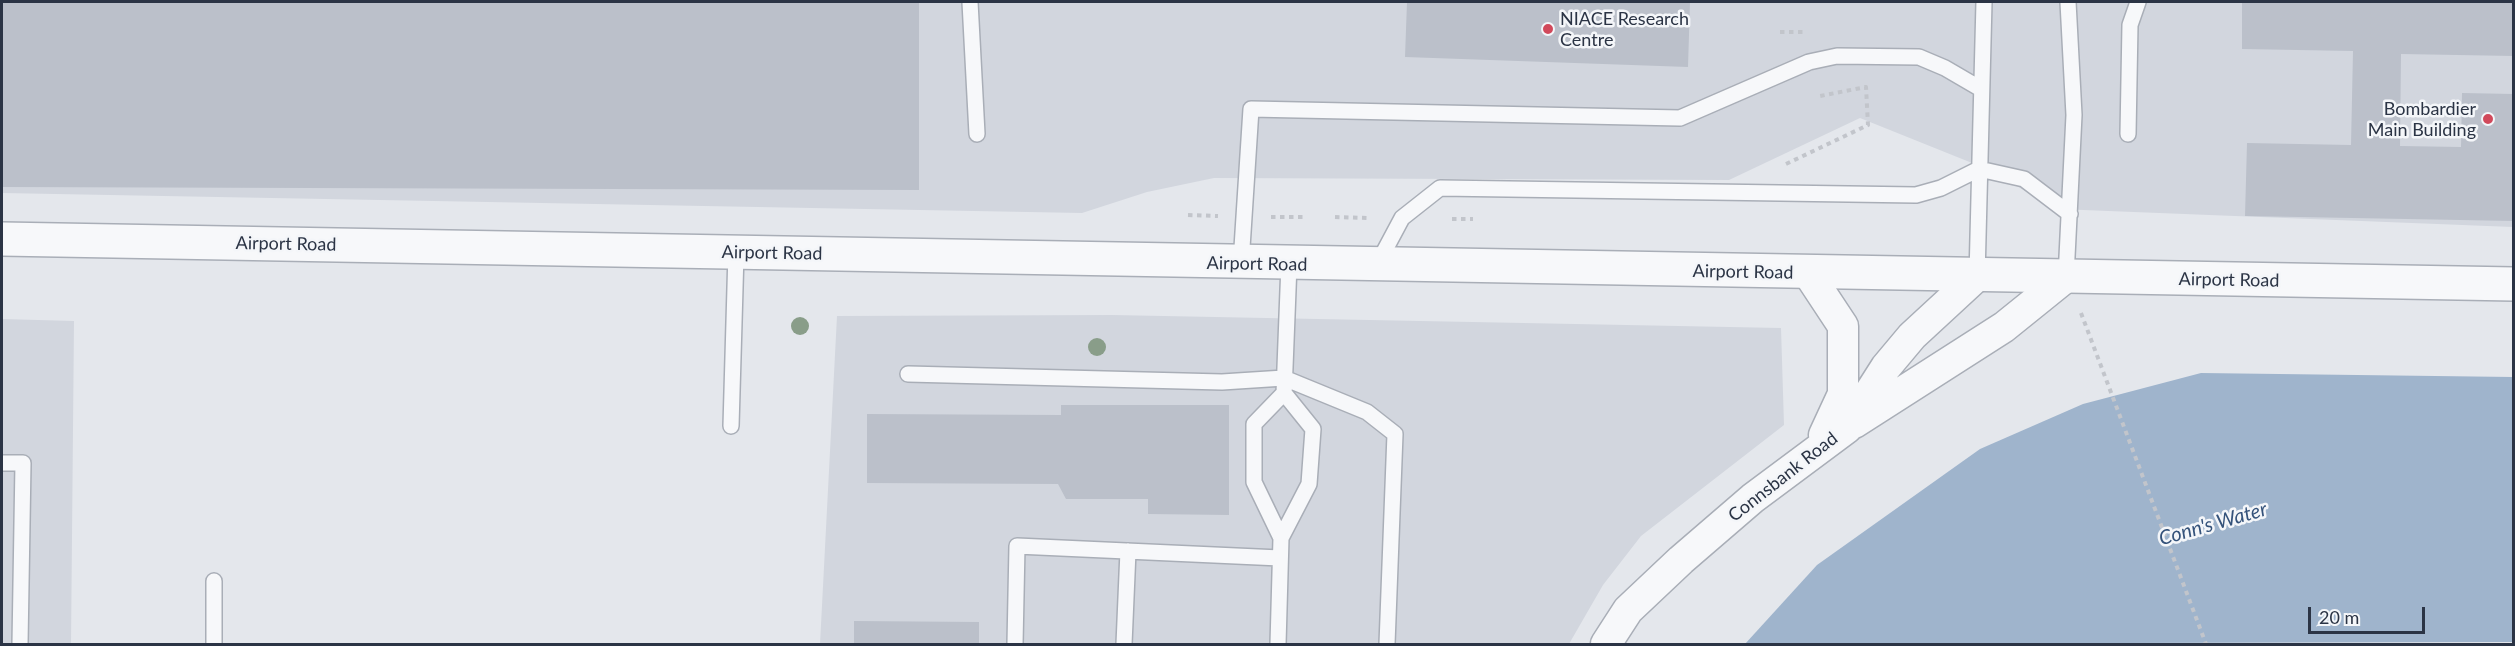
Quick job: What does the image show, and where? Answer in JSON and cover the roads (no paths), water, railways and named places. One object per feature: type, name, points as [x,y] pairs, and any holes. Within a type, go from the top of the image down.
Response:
[{"type":"street","name":"Airport Road","points":[[2,239],[1377,266],[2514,284]]},
{"type":"street","points":[[1808,273],[1843,326],[1843,394],[1817,451]]},
{"type":"street","name":"Connsbank Road","points":[[1605,645],[1628,610],[1681,560],[1753,498],[1847,428],[1886,367],[1912,336],[1977,276]]},
{"type":"street","points":[[1847,428],[2004,327],[2066,277]]},
{"type":"lane","points":[[970,2],[977,134]]},
{"type":"lane","points":[[1977,276],[1984,2]]},
{"type":"lane","points":[[2066,277],[2074,115],[2068,2]]},
{"type":"lane","points":[[2128,134],[2130,25],[2138,2]]},
{"type":"lane","points":[[1240,263],[1251,109],[1680,117],[1809,62],[1837,56],[1919,57],[1982,89]]},
{"type":"lane","points":[[1377,266],[1402,218],[1440,188],[1916,195],[1941,188],[1979,169],[2024,179],[2070,214]]},
{"type":"lane","points":[[731,426],[736,253]]},
{"type":"lane","points":[[1281,538],[1254,482],[1254,424],[1284,386],[1289,264]]},
{"type":"lane","points":[[908,374],[1222,382],[1284,386],[1367,412],[1395,434],[1387,645]]},
{"type":"lane","points":[[1278,645],[1281,538],[1309,484],[1313,429],[1284,386]]},
{"type":"lane","points":[[2,463],[23,463],[20,645]]},
{"type":"lane","points":[[1015,645],[1017,546],[1280,558]]},
{"type":"lane","points":[[1124,645],[1128,551]]},
{"type":"lane","points":[[214,581],[214,645]]},
{"type":"water","name":"Conn's Water","points":[[2201,373],[2513,377],[2513,642],[1745,644],[1817,565],[1980,449],[2083,404]]},
{"type":"place","name":"NIACE Research Centre","points":[[1548,29]]},
{"type":"place","name":"Bombardier Main Building","points":[[2488,119]]}]
